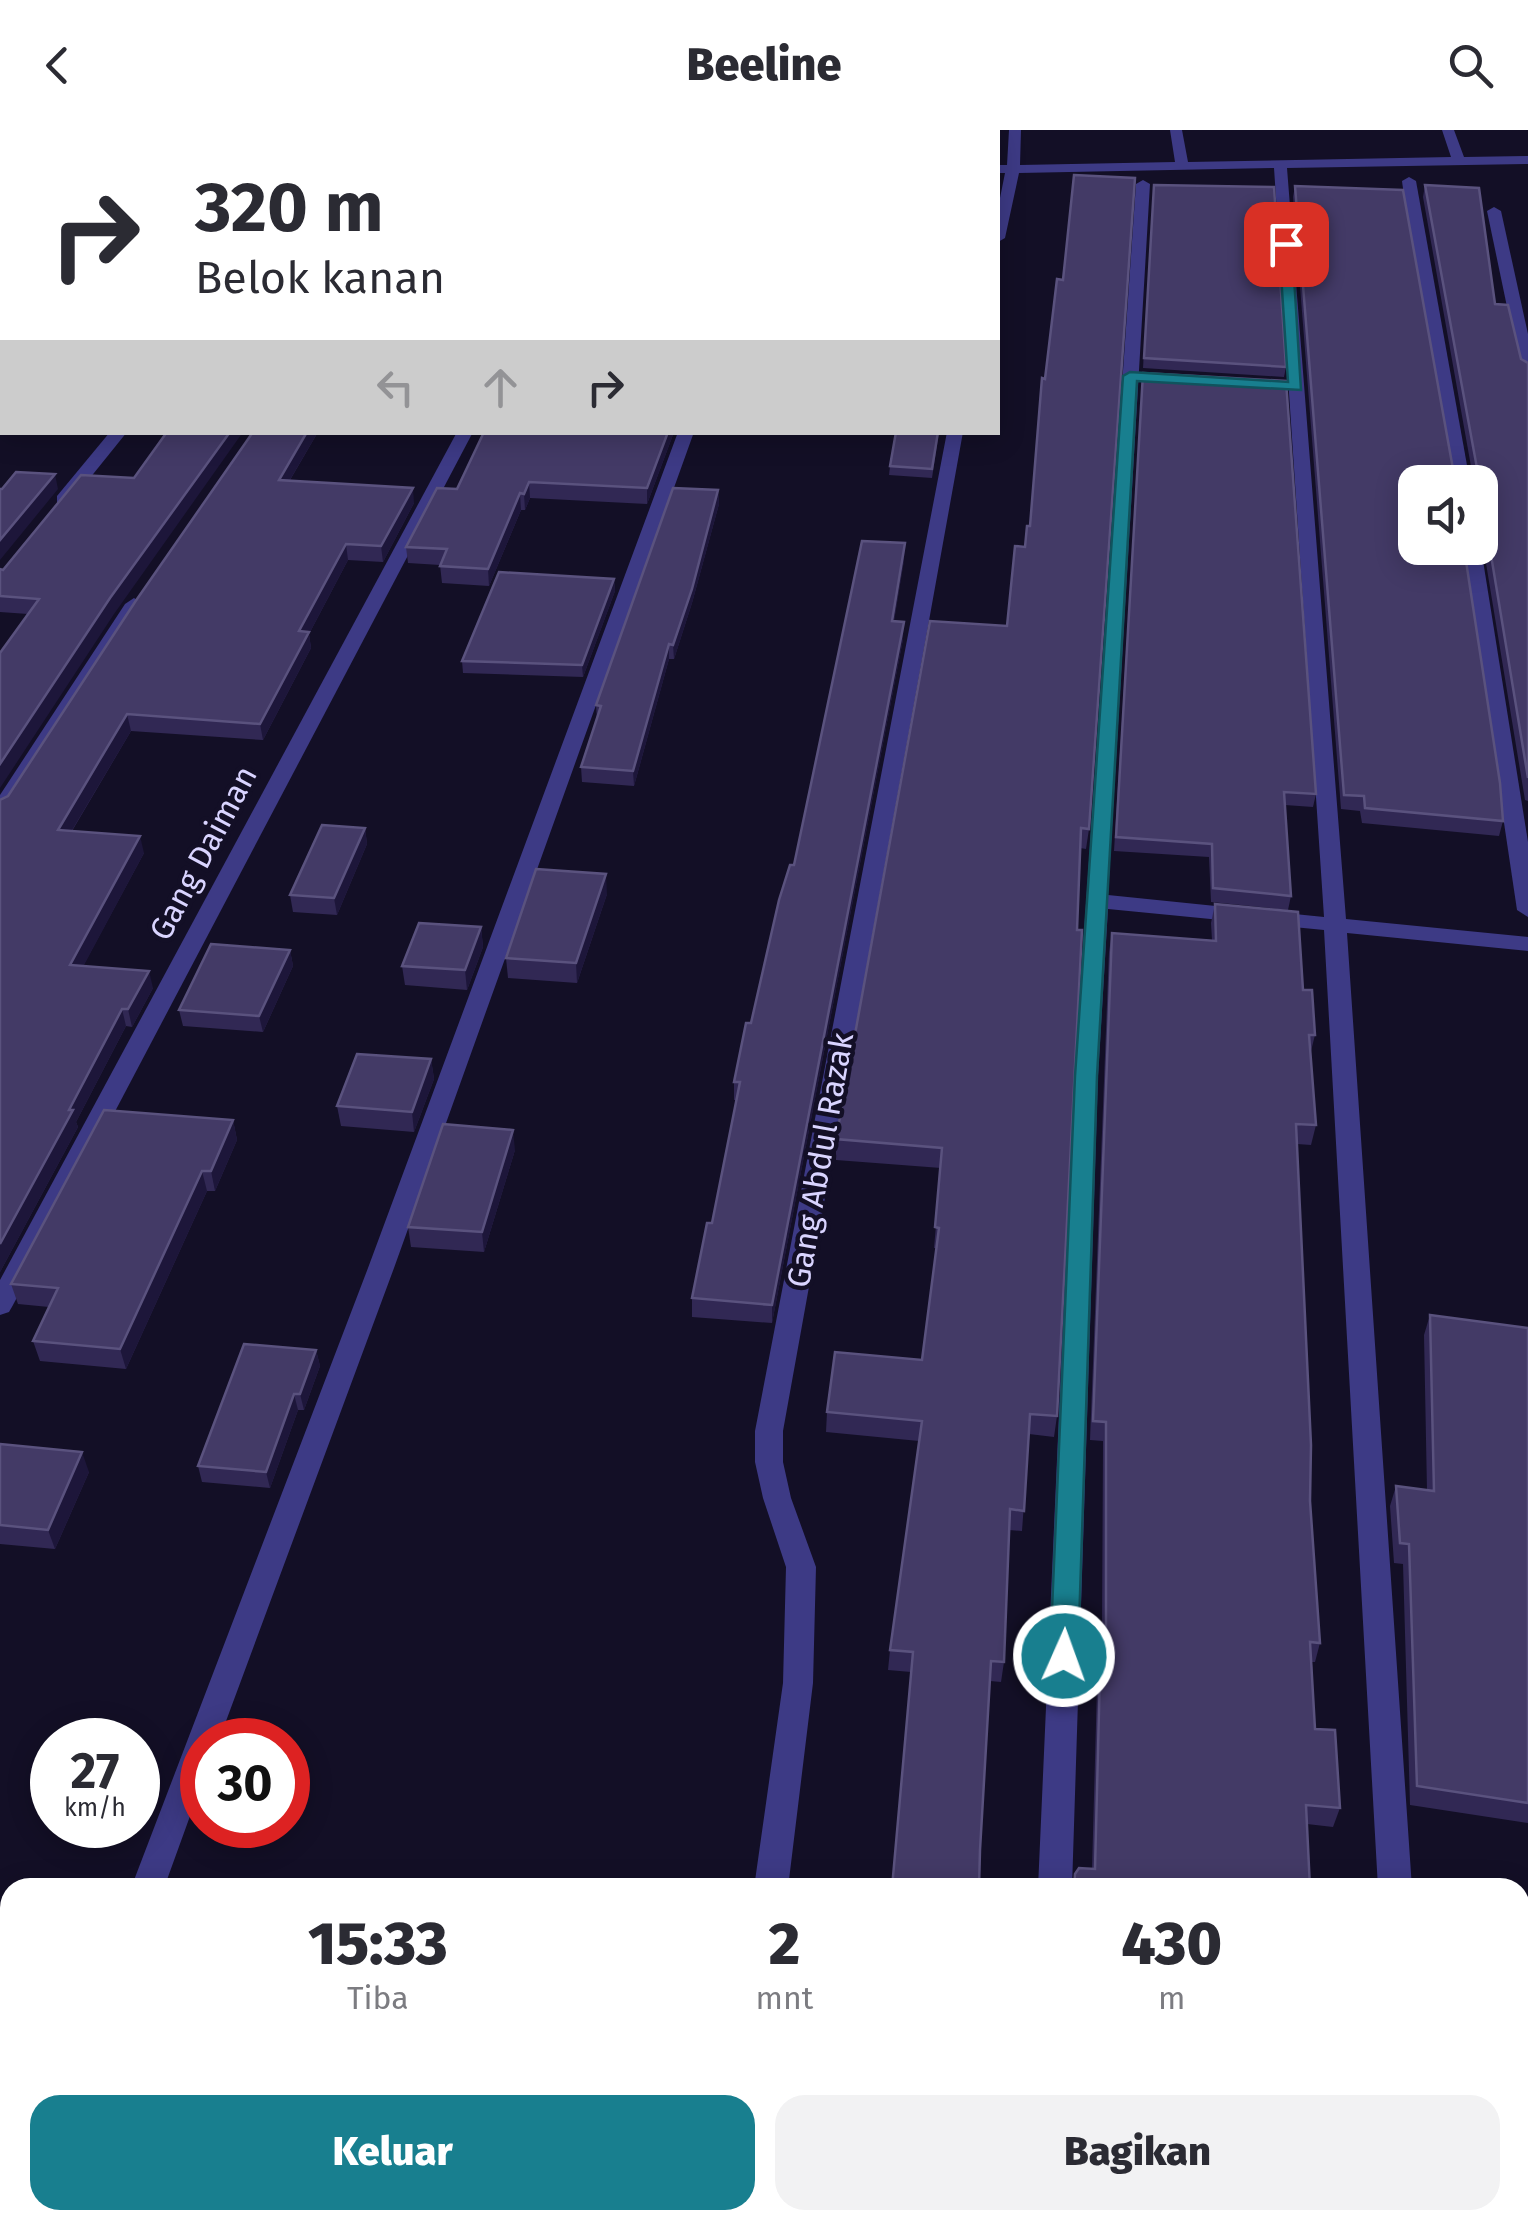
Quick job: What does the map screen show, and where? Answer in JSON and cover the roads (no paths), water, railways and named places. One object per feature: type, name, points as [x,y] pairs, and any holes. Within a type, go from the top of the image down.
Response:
[{"type":"street","points":[[1000,218],[1014,130]]},
{"type":"street","points":[[1176,130],[1182,166]]},
{"type":"street","points":[[1448,130],[1459,162]]},
{"type":"street","points":[[1005,168],[1528,160]]},
{"type":"street","points":[[1280,164],[1286,386],[1335,923],[1393,1878]]},
{"type":"street","points":[[1409,181],[1419,263],[1459,465]]},
{"type":"street","points":[[1055,1878],[1086,1076],[1139,377],[1143,184]]},
{"type":"street","points":[[1494,211],[1528,369]]},
{"type":"street","points":[[48,520],[117,435]]},
{"type":"street","name":"Gang Daiman","points":[[0,1306],[463,435]]},
{"type":"street","points":[[151,1878],[380,1268],[685,435]]},
{"type":"street","name":"Gang Abdul Razak","points":[[772,1878],[798,1683],[801,1567],[777,1498],[769,1462],[769,1431],[954,435]]},
{"type":"street","points":[[1475,565],[1528,910]]},
{"type":"street","points":[[0,811],[147,586]]},
{"type":"street","points":[[1098,901],[1528,944]]}]
